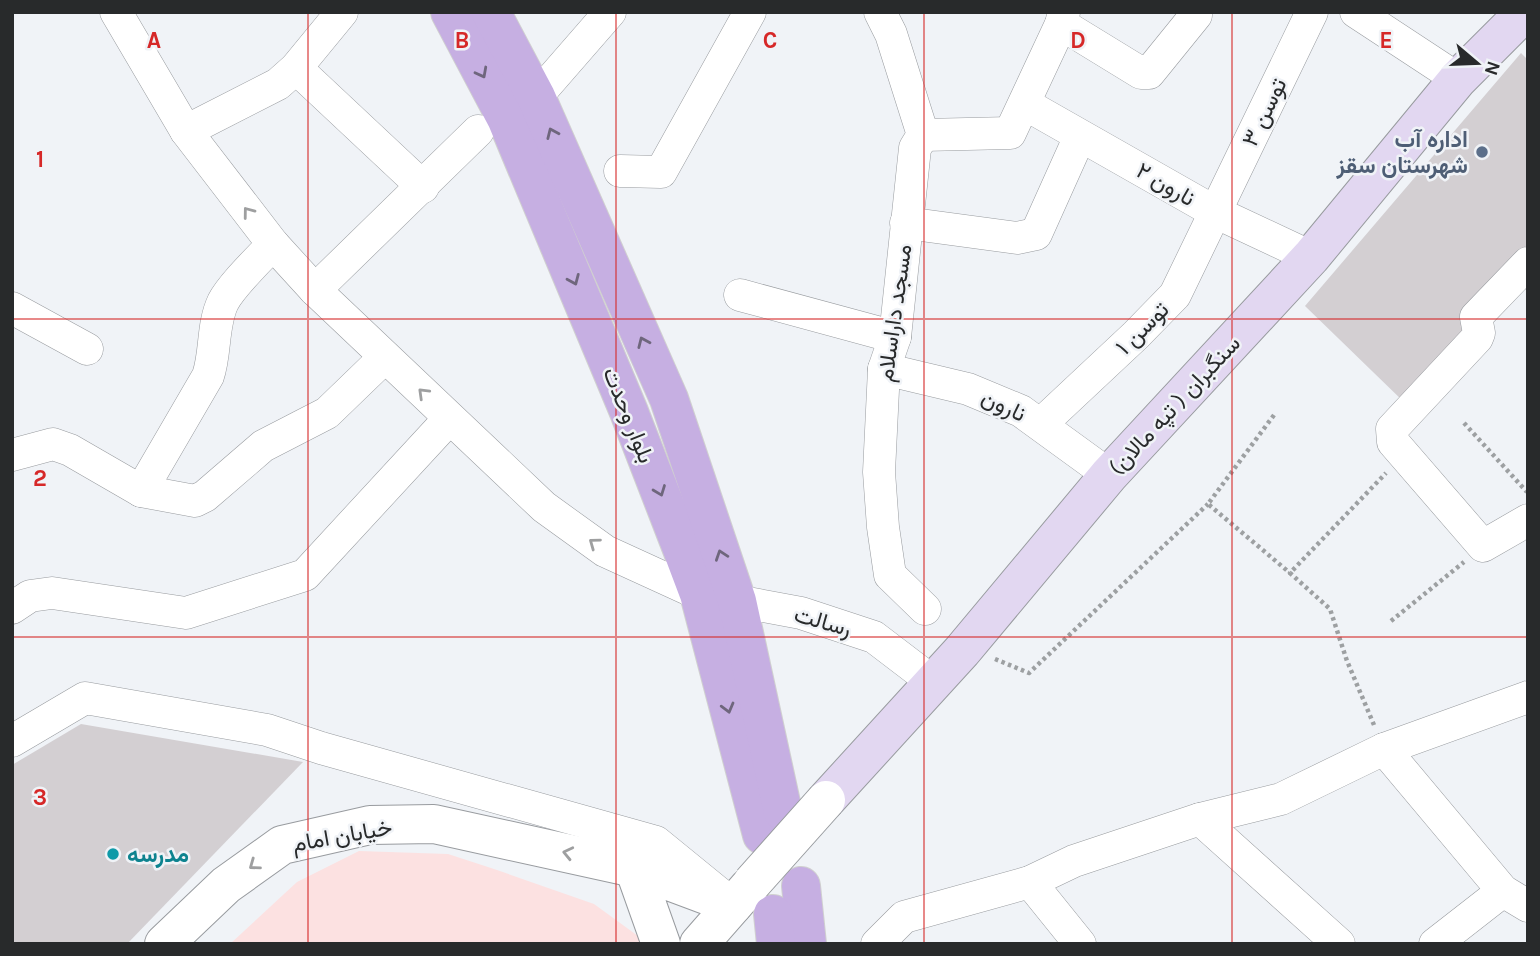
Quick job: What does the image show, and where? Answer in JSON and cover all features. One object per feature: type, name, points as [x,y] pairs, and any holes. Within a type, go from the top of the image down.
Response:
[{"type":"main road","name":"بلوار وحدت","points":[[450,12],[506,118],[629,412],[699,594],[772,824],[737,601],[669,399],[536,97],[491,12]]},
{"type":"main road","name":"سنگبران ( تپه مالان)","points":[[825,800],[962,651],[1109,475],[1311,257],[1458,79],[1525,12]]},
{"type":"main road","points":[[801,886],[807,944]]},
{"type":"street","name":"رسالت","points":[[116,12],[186,131],[273,244],[315,290],[544,507],[605,551],[699,594],[801,613],[874,637],[933,682]]},
{"type":"street","points":[[186,131],[278,84],[296,68],[342,12]]},
{"type":"street","points":[[536,97],[610,12]]},
{"type":"street","points":[[620,171],[661,172],[750,12]]},
{"type":"street","points":[[880,12],[891,34],[923,135],[1010,133],[1062,18],[1141,73],[1149,73],[1196,15]]},
{"type":"street","name":"توسن ۳","points":[[1215,212],[1312,12]]},
{"type":"street","points":[[1375,17],[1458,79]]},
{"type":"street","points":[[296,68],[423,187]]},
{"type":"street","name":"نارون ۲","points":[[1024,104],[1215,212],[1311,257]]},
{"type":"street","points":[[315,290],[478,131]]},
{"type":"street","name":"مسجد داراسلام","points":[[923,135],[915,148],[895,337],[884,369],[879,472],[890,575],[925,609]]},
{"type":"street","points":[[906,223],[1017,238],[1036,234],[1080,136]]},
{"type":"street","name":"توسن ۱","points":[[1041,424],[1175,295],[1215,212]]},
{"type":"street","points":[[141,491],[208,376],[214,359],[216,330],[224,300],[273,244]]},
{"type":"street","points":[[1528,263],[1476,317],[1479,333],[1477,338],[1392,429],[1393,442],[1483,546],[1528,520]]},
{"type":"street","points":[[740,295],[895,337]]},
{"type":"street","points":[[12,307],[87,349]]},
{"type":"street","points":[[12,455],[53,444],[70,450],[141,491],[195,501],[205,496],[263,446],[327,413],[385,357]]},
{"type":"street","name":"نارون","points":[[884,369],[968,388],[1021,411],[1109,475]]},
{"type":"street","points":[[12,608],[30,596],[52,593],[186,614],[305,575],[449,419]]},
{"type":"street","points":[[877,944],[904,917],[1031,882],[1074,861],[1200,819],[1280,799],[1384,749],[1528,697]]},
{"type":"street","points":[[12,741],[85,698],[267,730],[321,748],[656,842],[733,905]]},
{"type":"street","points":[[1384,749],[1515,899],[1435,944]]},
{"type":"street","points":[[699,944],[825,800]]},
{"type":"street","points":[[1200,819],[1339,944]]},
{"type":"street","name":"خیابان امام","points":[[164,944],[226,886],[282,845],[370,825],[435,824],[635,868],[733,905]]},
{"type":"street","points":[[635,868],[661,944]]},
{"type":"street","points":[[1031,882],[1080,944]]},
{"type":"path","points":[[985,656],[1029,673],[1208,504],[1274,415]]},
{"type":"path","points":[[1464,423],[1528,493]]},
{"type":"path","points":[[1290,573],[1404,455]]},
{"type":"path","points":[[1208,504],[1330,609],[1347,662],[1384,749]]},
{"type":"path","points":[[1391,621],[1483,546]]},
{"type":"shaded area","points":[[359,851],[448,854],[594,904],[649,944],[230,944],[297,882]]},
{"type":"building","name":"اداره آب شهرستان سقز","points":[[1521,53],[1528,60],[1528,244],[1462,318],[1472,332],[1406,404],[1305,306]]},
{"type":"building","name":"مدرسه","points":[[81,724],[303,762],[127,944],[12,944],[12,765]]},
{"type":"place","name":"اداره آب شهرستان سقز","points":[[1482,152]]},
{"type":"place","name":"مدرسه","points":[[113,854]]}]
